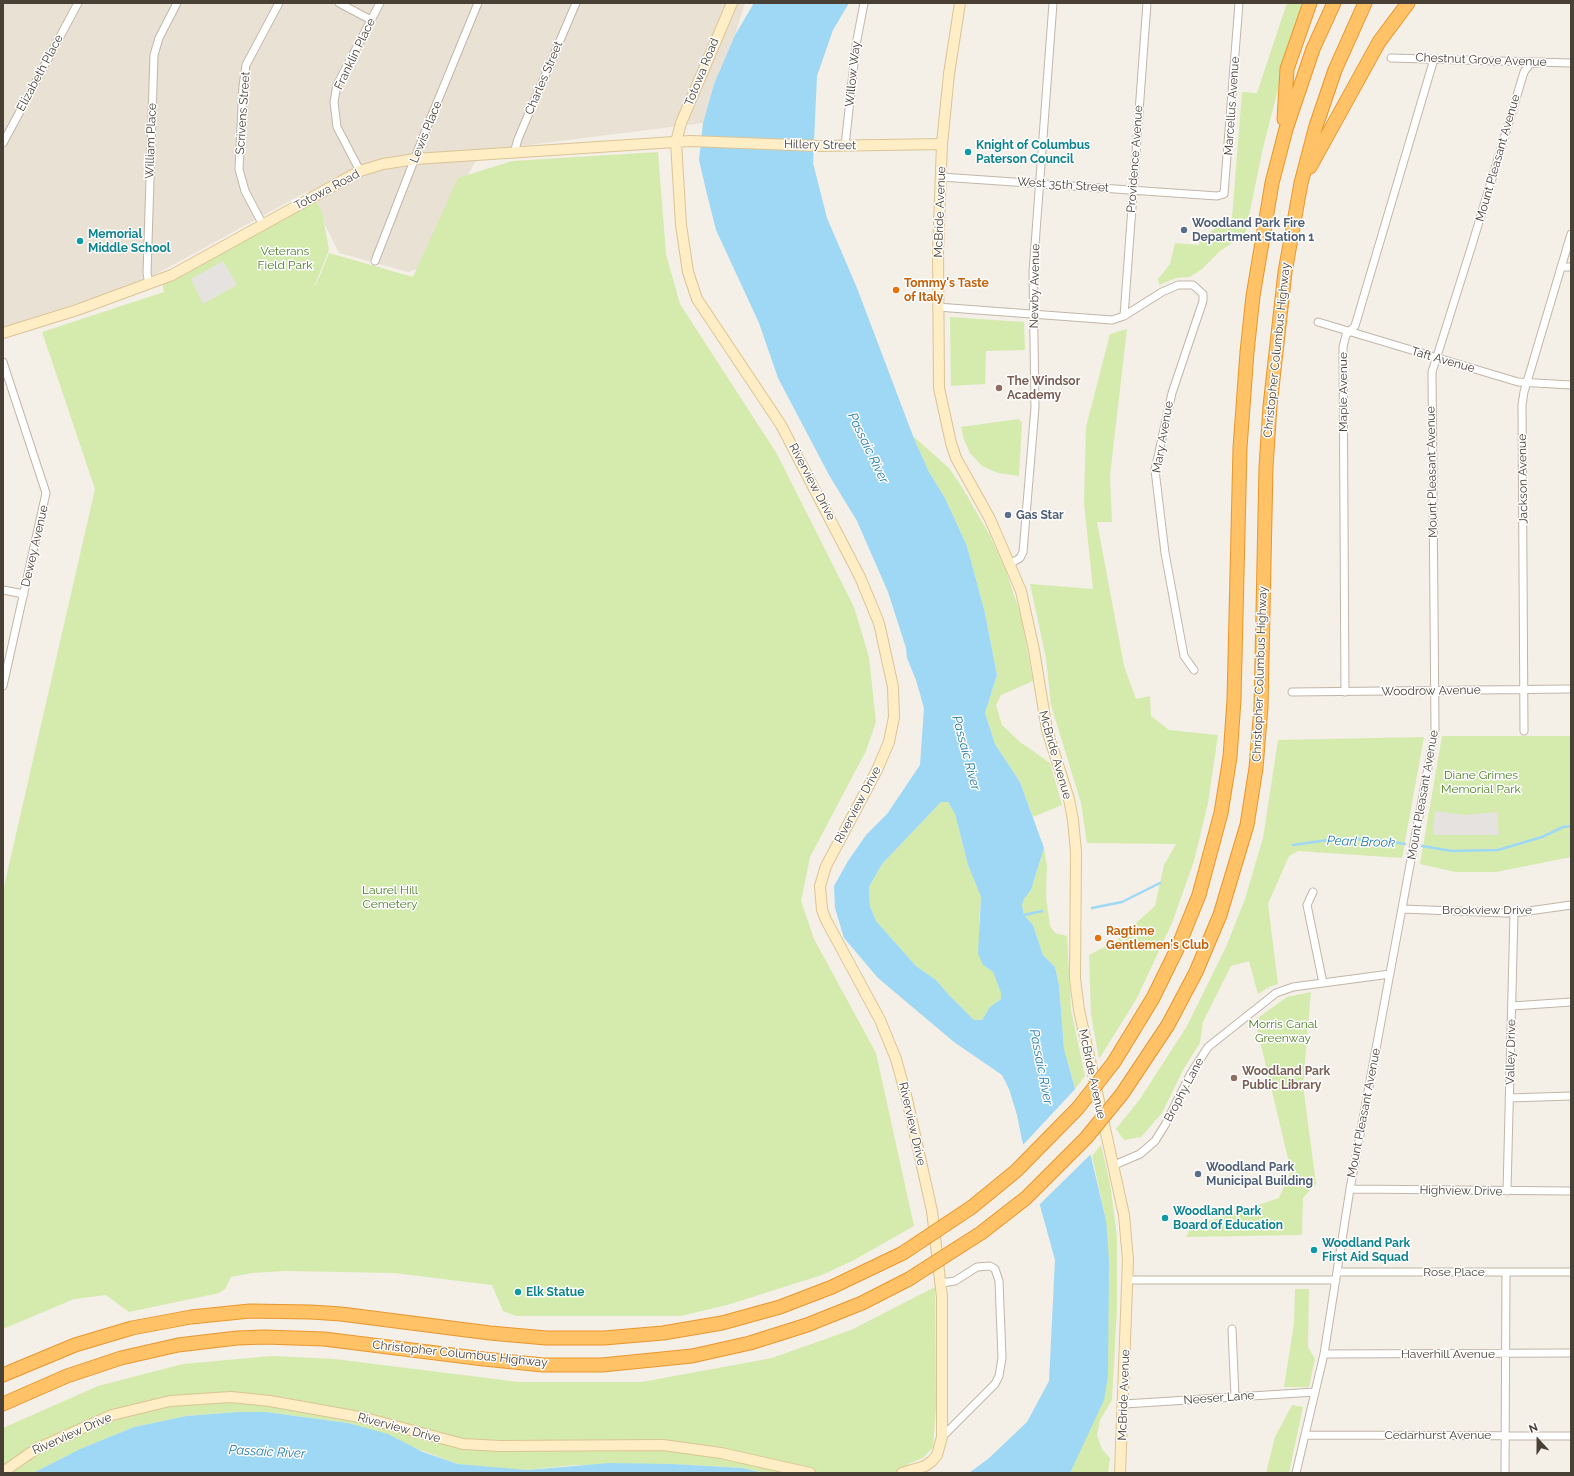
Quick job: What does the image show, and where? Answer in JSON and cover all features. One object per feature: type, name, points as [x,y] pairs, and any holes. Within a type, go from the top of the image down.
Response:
[{"type":"highway","points":[[1282,145],[1287,69],[1310,3]]},
{"type":"highway","name":"Christopher Columbus Highway","points":[[3,1375],[75,1345],[132,1328],[191,1317],[250,1311],[296,1311],[341,1314],[490,1333],[546,1338],[604,1338],[663,1334],[722,1323],[780,1307],[832,1287],[903,1253],[972,1207],[1016,1171],[1078,1108],[1114,1062],[1153,998],[1178,947],[1199,894],[1221,813],[1230,757],[1234,700],[1240,448],[1247,352],[1262,239],[1282,145],[1303,76],[1334,3]]},
{"type":"highway","name":"Christopher Columbus Highway","points":[[3,1404],[67,1376],[122,1358],[178,1345],[237,1338],[294,1337],[324,1339],[543,1365],[602,1365],[692,1356],[750,1343],[807,1325],[862,1303],[909,1279],[981,1233],[1026,1198],[1072,1154],[1122,1094],[1168,1025],[1196,972],[1224,900],[1247,824],[1256,768],[1261,707],[1266,467],[1270,406],[1281,302],[1301,183],[1325,97],[1347,41],[1365,3]]},
{"type":"highway","points":[[1301,183],[1370,56],[1388,28],[1408,3]]},
{"type":"main road","name":"Totowa Road","points":[[676,142],[681,123],[732,3]]},
{"type":"main road","name":"McBride Avenue","points":[[960,3],[948,74],[942,144],[937,307],[939,388],[950,443],[956,458],[990,519],[1021,591],[1027,616],[1047,730],[1069,799],[1076,852],[1075,959],[1079,1010],[1112,1166],[1124,1215],[1128,1280],[1120,1473]]},
{"type":"main road","name":"Totowa Road","points":[[3,333],[149,284],[196,263],[360,171],[383,164],[415,159],[694,141]]},
{"type":"main road","name":"Hillery Street","points":[[694,141],[819,146],[942,144]]},
{"type":"main road","name":"Riverview Drive","points":[[676,142],[683,240],[688,272],[695,292],[705,311],[771,408],[798,456],[868,593],[888,654],[895,703],[889,742],[877,770],[826,866],[820,886],[820,900],[822,910],[830,930],[874,1008],[896,1059],[907,1099],[932,1211],[941,1283],[943,1358],[942,1437],[937,1455],[932,1461],[925,1466],[902,1473]]},
{"type":"main road","name":"Riverview Drive","points":[[3,1472],[36,1449],[112,1415],[170,1401],[231,1397],[365,1418],[463,1444],[500,1446],[663,1445],[721,1453],[810,1473]]},
{"type":"street","name":"Elizabeth Place","points":[[3,143],[78,3]]},
{"type":"street","name":"William Place","points":[[149,284],[147,273],[154,55],[159,38],[177,3]]},
{"type":"street","name":"Scrivens Street","points":[[263,225],[245,191],[239,169],[243,86],[246,65],[279,3]]},
{"type":"street","points":[[339,3],[371,20]]},
{"type":"street","name":"Franklin Place","points":[[360,171],[337,127],[334,102],[338,84],[380,3]]},
{"type":"street","name":"Lewis Place","points":[[375,261],[478,3]]},
{"type":"street","name":"Charles Street","points":[[514,153],[518,139],[576,3]]},
{"type":"street","name":"Willow Way","points":[[845,146],[856,45],[864,3]]},
{"type":"street","name":"Newby Avenue","points":[[1010,563],[1020,558],[1023,552],[1035,407],[1033,272],[1053,3]]},
{"type":"street","name":"Providence Avenue","points":[[1124,316],[1132,190],[1147,3]]},
{"type":"street","name":"Marcellus Avenue","points":[[1209,196],[1221,196],[1225,192],[1240,3]]},
{"type":"street","name":"Chestnut Grove Avenue","points":[[1391,58],[1571,63]]},
{"type":"street","name":"Maple Avenue","points":[[1345,692],[1342,358],[1345,338],[1355,326],[1434,59]]},
{"type":"street","name":"Mount Pleasant Avenue","points":[[1296,1473],[1324,1354],[1350,1189],[1435,730],[1436,690],[1431,384],[1436,358],[1472,245],[1507,123],[1524,72],[1530,64],[1544,62]]},
{"type":"street","name":"West 35th Street","points":[[941,176],[1209,196]]},
{"type":"street","name":"Jackson Avenue","points":[[1524,731],[1525,689],[1522,405],[1527,383],[1571,234]]},
{"type":"street","points":[[1561,267],[1571,267]]},
{"type":"street","name":"Mary Avenue","points":[[1124,316],[1162,292],[1178,285],[1193,285],[1202,294],[1203,301],[1172,393],[1155,470],[1165,553],[1184,656],[1194,670]]},
{"type":"street","points":[[937,307],[1112,320],[1124,316]]},
{"type":"street","name":"Taft Avenue","points":[[1318,322],[1436,358],[1527,383],[1571,385]]},
{"type":"street","name":"Dewey Avenue","points":[[3,362],[46,493],[3,686]]},
{"type":"street","points":[[3,590],[24,594]]},
{"type":"street","name":"Woodrow Avenue","points":[[1292,692],[1571,689]]},
{"type":"street","points":[[1313,892],[1307,905],[1323,983]]},
{"type":"street","name":"Brookview Drive","points":[[1402,908],[1514,913],[1571,905]]},
{"type":"street","name":"Valley Drive","points":[[1507,1191],[1514,913]]},
{"type":"street","name":"Brophy Lane","points":[[1112,1166],[1140,1154],[1155,1141],[1166,1125],[1196,1065],[1208,1047],[1276,993],[1293,987],[1390,974]]},
{"type":"street","points":[[1512,1006],[1571,1002]]},
{"type":"street","points":[[1509,1098],[1571,1096]]},
{"type":"street","name":"Highview Drive","points":[[1350,1189],[1571,1191]]},
{"type":"street","points":[[941,1283],[955,1281],[977,1267],[983,1265],[995,1269],[999,1281],[1002,1358],[999,1376],[995,1384],[942,1437]]},
{"type":"street","name":"Rose Place","points":[[1337,1272],[1571,1272]]},
{"type":"street","points":[[1505,1473],[1506,1272]]},
{"type":"street","points":[[1128,1280],[1336,1280]]},
{"type":"street","points":[[1232,1329],[1235,1397]]},
{"type":"street","name":"Haverhill Avenue","points":[[1324,1354],[1571,1353]]},
{"type":"street","name":"Neeser Lane","points":[[1124,1404],[1315,1392]]},
{"type":"street","name":"Cedarhurst Avenue","points":[[1305,1434],[1571,1436]]},
{"type":"shaded area","points":[[3,3],[745,3],[735,35],[714,84],[703,123],[481,151],[417,269],[408,272],[339,253],[308,191],[138,284],[3,327]]},
{"type":"shaded area","points":[[223,261],[237,285],[203,304],[191,279]]},
{"type":"shaded area","points":[[1435,811],[1464,815],[1497,812],[1499,835],[1433,835]]},
{"type":"green space","points":[[1287,3],[1303,3],[1287,54],[1263,148],[1245,235],[1220,251],[1202,269],[1190,277],[1176,278],[1159,285],[1158,279],[1170,264],[1175,243],[1199,245],[1200,238],[1232,218],[1242,92],[1257,93]]},
{"type":"green space","name":"Laurel Hill Cemetery","points":[[658,152],[666,254],[680,304],[777,454],[854,607],[869,657],[876,722],[866,751],[810,857],[801,901],[814,939],[876,1053],[914,1226],[854,1260],[822,1275],[727,1305],[681,1316],[516,1316],[503,1311],[492,1285],[394,1273],[286,1271],[252,1273],[231,1277],[225,1289],[219,1293],[129,1312],[106,1295],[74,1299],[3,1329],[3,891],[95,489],[42,332],[164,292],[162,284],[315,198],[322,212],[329,250],[315,285],[310,288],[316,285],[329,253],[413,277],[458,178],[512,161]]},
{"type":"green space","points":[[950,317],[1024,322],[1025,350],[986,351],[985,384],[951,386]]},
{"type":"green space","points":[[1127,329],[1110,475],[1112,522],[1097,522],[1124,666],[1136,699],[1150,696],[1151,716],[1169,730],[1218,735],[1208,803],[1194,861],[1172,923],[1137,998],[1099,1059],[1091,1014],[1089,955],[1116,941],[1155,906],[1164,865],[1176,844],[1087,843],[1081,803],[1051,705],[1046,658],[1030,584],[1093,589],[1084,503],[1086,427],[1110,334]]},
{"type":"green space","points":[[1018,419],[1022,422],[1019,476],[998,473],[982,466],[970,453],[964,440],[961,427]]},
{"type":"green space","points":[[913,436],[949,468],[962,487],[990,536],[1006,571],[1021,616],[1033,681],[1001,695],[996,705],[1002,725],[1020,742],[1050,763],[1062,805],[1033,817],[1020,782],[995,744],[985,713],[997,675],[985,613],[967,546],[945,498],[929,472]]},
{"type":"green space","name":"Diane Grimes Memorial Park","points":[[1442,736],[1571,736],[1571,857],[1496,872],[1455,872],[1420,864]]},
{"type":"green space","points":[[1424,737],[1402,858],[1298,851],[1289,856],[1268,904],[1278,984],[1269,987],[1258,994],[1249,961],[1231,966],[1203,1022],[1200,1043],[1184,1068],[1162,1113],[1141,1137],[1124,1140],[1116,1129],[1140,1099],[1187,1026],[1226,947],[1245,899],[1263,838],[1278,740]]},
{"type":"green space","points":[[941,802],[948,802],[955,814],[968,865],[981,897],[979,921],[983,965],[993,972],[1001,993],[1001,999],[990,1007],[982,1020],[974,1020],[936,980],[916,966],[876,921],[870,906],[869,887],[882,864]]},
{"type":"green space","points":[[1044,848],[1047,866],[1046,897],[1050,926],[1055,933],[1067,936],[1071,1010],[1085,1076],[1075,1089],[1064,1049],[1059,985],[1055,967],[1043,955],[1033,925],[1024,915],[1022,905],[1024,899],[1031,890]]},
{"type":"green space","name":"Morris Canal Greenway","points":[[1311,992],[1303,1085],[1316,1184],[1303,1198],[1302,1235],[1186,1237],[1191,1227],[1279,1198],[1291,1171],[1255,1020],[1287,997]]},
{"type":"green space","points":[[1101,1145],[1110,1183],[1117,1237],[1117,1307],[1112,1400],[1100,1420],[1097,1435],[1102,1449],[1110,1458],[1108,1473],[1070,1473],[1106,1220],[1092,1156]]},
{"type":"green space","points":[[935,1287],[936,1406],[933,1447],[923,1458],[908,1464],[908,1473],[763,1473],[743,1468],[673,1464],[574,1465],[527,1470],[489,1468],[458,1464],[348,1423],[266,1412],[237,1412],[186,1416],[134,1427],[80,1449],[33,1473],[3,1473],[3,1428],[98,1386],[183,1364],[272,1356],[334,1359],[519,1382],[642,1382],[772,1358],[851,1330]]},
{"type":"green space","points":[[1295,1289],[1309,1289],[1308,1347],[1315,1359],[1309,1387],[1284,1387],[1294,1323]]},
{"type":"green space","points":[[1292,1405],[1303,1407],[1289,1473],[1266,1473],[1275,1437]]},
{"type":"water","name":"Passaic River","points":[[754,3],[849,3],[833,30],[817,76],[813,163],[827,218],[857,288],[913,436],[929,472],[945,498],[967,546],[985,613],[997,675],[985,713],[995,744],[1020,782],[1044,848],[1031,890],[1024,899],[1022,905],[1024,915],[1033,925],[1043,955],[1055,967],[1059,985],[1064,1049],[1106,1220],[1109,1261],[1108,1376],[1104,1400],[1070,1473],[969,1473],[988,1459],[1027,1422],[1049,1381],[1055,1260],[1022,1140],[1017,1115],[1009,1089],[1002,1075],[954,1042],[878,978],[844,938],[835,908],[834,886],[848,861],[866,835],[887,814],[920,765],[924,708],[916,680],[907,658],[906,648],[888,592],[857,521],[829,475],[778,378],[759,323],[716,230],[699,160],[703,123],[714,84],[735,35]],"holes":[[[941,802],[948,802],[955,814],[968,865],[981,897],[978,953],[983,965],[993,972],[1001,993],[1001,999],[990,1007],[982,1020],[974,1020],[936,980],[916,966],[876,921],[870,906],[869,887],[882,864]]]},
{"type":"water","name":"Passaic River","points":[[237,1412],[266,1412],[348,1423],[388,1434],[423,1452],[458,1464],[527,1470],[609,1463],[673,1464],[743,1468],[763,1473],[33,1473],[80,1449],[134,1427],[186,1416]]},
{"type":"pier","points":[[1077,1087],[1093,1152],[1038,1206],[1022,1146]]},
{"type":"waterway","name":"Pearl Brook","points":[[1422,846],[1452,851],[1498,850],[1542,837],[1563,827],[1571,826]]},
{"type":"waterway","name":"Pearl Brook","points":[[1293,845],[1335,839],[1381,840],[1405,844]]},
{"type":"waterway","name":"Pearl Brook","points":[[1092,908],[1122,902],[1160,883]]},
{"type":"waterway","name":"Pearl Brook","points":[[1024,915],[1042,911]]},
{"type":"place","name":"Knight of Columbus Paterson Council","points":[[968,152]]},
{"type":"place","name":"Woodland Park Fire Department Station 1","points":[[1184,230]]},
{"type":"place","name":"Memorial Middle School","points":[[80,241]]},
{"type":"place","name":"Tommy's Taste of Italy","points":[[896,290]]},
{"type":"place","name":"The Windsor Academy","points":[[999,388]]},
{"type":"place","name":"Gas Star","points":[[1008,515]]},
{"type":"place","name":"Ragtime Gentlemen's Club","points":[[1098,938]]},
{"type":"place","name":"Woodland Park Public Library","points":[[1234,1078]]},
{"type":"place","name":"Woodland Park Municipal Building","points":[[1198,1174]]},
{"type":"place","name":"Woodland Park Board of Education","points":[[1165,1218]]},
{"type":"place","name":"Woodland Park First Aid Squad","points":[[1314,1250]]},
{"type":"place","name":"Elk Statue","points":[[518,1292]]},
{"type":"park label","name":"Veterans Field Park","points":[[285,258]]}]
